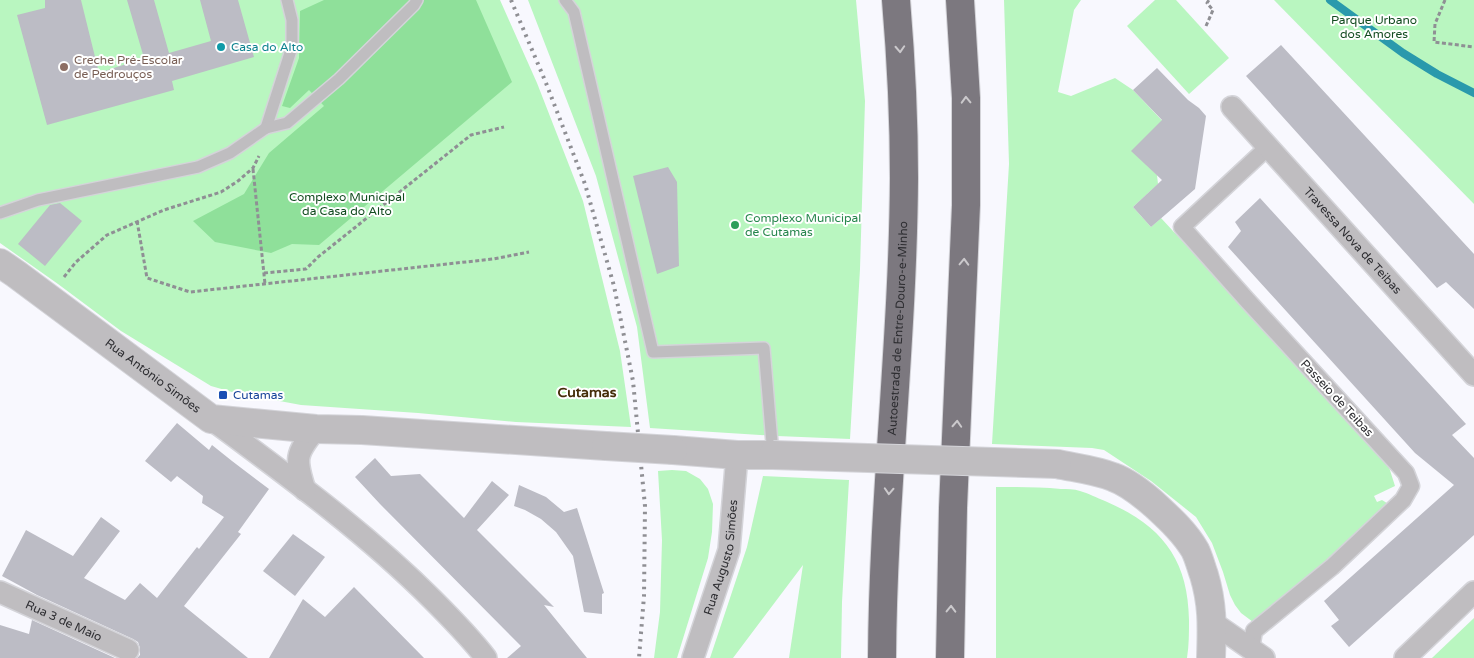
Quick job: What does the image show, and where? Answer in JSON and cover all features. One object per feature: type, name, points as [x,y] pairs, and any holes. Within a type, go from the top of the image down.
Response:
[{"type":"highway","name":"Autoestrada de Entre-Douro-e-Minho","points":[[882,658],[883,604],[898,347],[904,180],[904,126],[896,0]]},
{"type":"highway","points":[[950,658],[953,508],[966,205],[966,98],[960,0]]},
{"type":"street","name":"Travessa Nova de Teibas","points":[[1232,107],[1474,375]]},
{"type":"street","name":"Passeio de Teibas","points":[[1258,653],[1254,631],[1332,567],[1403,500],[1411,486],[1406,473],[1182,227],[1268,146]]},
{"type":"street","name":"Rua António Simões","points":[[0,263],[211,419],[374,544],[413,580],[473,641],[486,658]]},
{"type":"street","points":[[211,419],[316,429],[773,456],[1058,464],[1098,472],[1116,478],[1151,502],[1184,534],[1195,550],[1211,606],[1211,658]]},
{"type":"street","points":[[305,490],[299,468],[299,453],[316,429]]},
{"type":"street","name":"Rua Augusto Simões","points":[[693,658],[729,550],[737,454]]},
{"type":"street","name":"Rua 3 de Maio","points":[[0,592],[42,613],[128,650]]},
{"type":"street","points":[[1405,658],[1474,592]]},
{"type":"street","points":[[1212,622],[1258,653]]},
{"type":"lane","points":[[266,128],[292,46],[292,20],[287,0]]},
{"type":"lane","points":[[0,213],[38,200],[198,167],[230,153],[266,128],[287,124],[339,79],[417,0]]},
{"type":"lane","points":[[565,0],[574,12],[653,352],[764,348],[773,456]]},
{"type":"path","points":[[1206,26],[1213,10],[1207,3],[1209,0]]},
{"type":"path","points":[[1445,0],[1435,24],[1434,42],[1474,47]]},
{"type":"path","points":[[264,273],[306,269],[318,257],[471,135],[504,127]]},
{"type":"path","points":[[48,297],[76,262],[108,235],[164,210],[221,192],[238,181],[253,168],[264,146],[266,128]]},
{"type":"path","points":[[253,168],[266,284]]},
{"type":"path","points":[[137,222],[147,278],[190,292],[493,259],[529,252]]},
{"type":"green space","name":"Complexo Municipal da Casa do Alto","points":[[0,0],[500,0],[537,83],[583,201],[620,351],[631,427],[516,422],[301,405],[232,392],[211,386],[121,331],[0,243]]},
{"type":"green space","points":[[324,0],[476,0],[512,82],[319,245],[292,244],[271,253],[215,242],[193,221],[244,194],[269,153],[324,106],[309,90],[290,108],[282,106],[299,58],[300,11]]},
{"type":"green space","name":"Complexo Municipal de Cutamas","points":[[528,0],[856,0],[865,101],[860,269],[850,439],[650,428],[637,327],[596,176]]},
{"type":"green space","points":[[1004,0],[1081,0],[1074,10],[1058,92],[1071,96],[1115,78],[1133,90],[1172,131],[1132,151],[1157,175],[1158,184],[1133,207],[1151,227],[1161,218],[1388,464],[1395,486],[1374,496],[1377,502],[1382,500],[1390,505],[1257,625],[1241,613],[1235,605],[1212,543],[1196,517],[1151,481],[1104,450],[992,444],[1009,164]]},
{"type":"green space","points":[[1155,0],[1176,0],[1229,58],[1189,94],[1127,26]]},
{"type":"green space","name":"Parque Urbano dos Amores","points":[[1274,0],[1474,0],[1474,204]]},
{"type":"green space","points":[[658,471],[686,471],[700,479],[708,489],[713,504],[712,532],[708,558],[677,658],[654,658],[660,612],[662,540]]},
{"type":"green space","points":[[763,476],[849,480],[842,602],[841,658],[789,658],[803,565],[733,658],[710,658],[747,547]]},
{"type":"green space","points":[[996,487],[1078,490],[1125,510],[1156,533],[1168,546],[1177,561],[1183,579],[1189,620],[1187,658],[996,658]]},
{"type":"green space","points":[[1474,618],[1474,658],[1432,658]]},
{"type":"building","name":"Creche Pré-Escolar de Pedrouços","points":[[45,0],[81,0],[99,73],[144,58],[127,0],[154,0],[169,53],[211,41],[200,0],[238,0],[254,57],[172,81],[174,90],[47,125],[17,15],[45,8]]},
{"type":"building","points":[[1281,45],[1474,254],[1474,309],[1446,282],[1437,288],[1246,76]]},
{"type":"building","points":[[1157,68],[1206,116],[1195,189],[1151,227],[1133,207],[1162,180],[1131,151],[1162,120],[1133,90]]},
{"type":"building","points":[[668,167],[677,182],[679,266],[657,274],[633,176]]},
{"type":"building","points":[[1260,198],[1466,424],[1452,435],[1474,458],[1474,535],[1349,647],[1331,626],[1339,620],[1324,601],[1454,485],[1415,453],[1228,247],[1241,231],[1235,222]]},
{"type":"building","points":[[60,203],[82,221],[45,266],[18,244],[50,205]]},
{"type":"building","points":[[177,423],[209,450],[212,445],[269,489],[238,532],[241,534],[184,606],[248,658],[137,658],[140,655],[138,642],[37,595],[2,576],[26,530],[73,556],[101,517],[120,531],[84,578],[125,600],[140,583],[157,598],[197,547],[199,549],[224,517],[202,503],[203,496],[177,476],[171,482],[145,461]]},
{"type":"building","points":[[375,458],[391,476],[420,474],[464,518],[492,481],[509,495],[477,530],[554,607],[544,605],[587,658],[507,658],[521,646],[355,477]]},
{"type":"building","points":[[519,485],[546,497],[564,512],[577,508],[604,593],[602,594],[602,614],[584,612],[573,556],[556,532],[541,519],[514,506]]},
{"type":"building","points":[[293,534],[325,557],[295,596],[263,571]]},
{"type":"building","points":[[354,587],[424,658],[269,658],[303,599],[325,617]]},
{"type":"building","points":[[32,620],[115,658],[0,658],[0,625],[29,634]]},
{"type":"waterway","points":[[1330,0],[1403,53],[1437,74],[1474,93]]},
{"type":"railway","points":[[511,0],[546,83],[585,184],[614,286],[633,381],[645,506],[644,596],[639,658]]},
{"type":"place","name":"Casa do Alto","points":[[221,47]]},
{"type":"place","name":"Creche Pré-Escolar de Pedrouços","points":[[64,67]]},
{"type":"place","name":"Complexo Municipal de Cutamas","points":[[735,225]]},
{"type":"place","name":"Cutamas","points":[[223,395]]},
{"type":"district","name":"Cutamas","points":[[587,392]]}]
